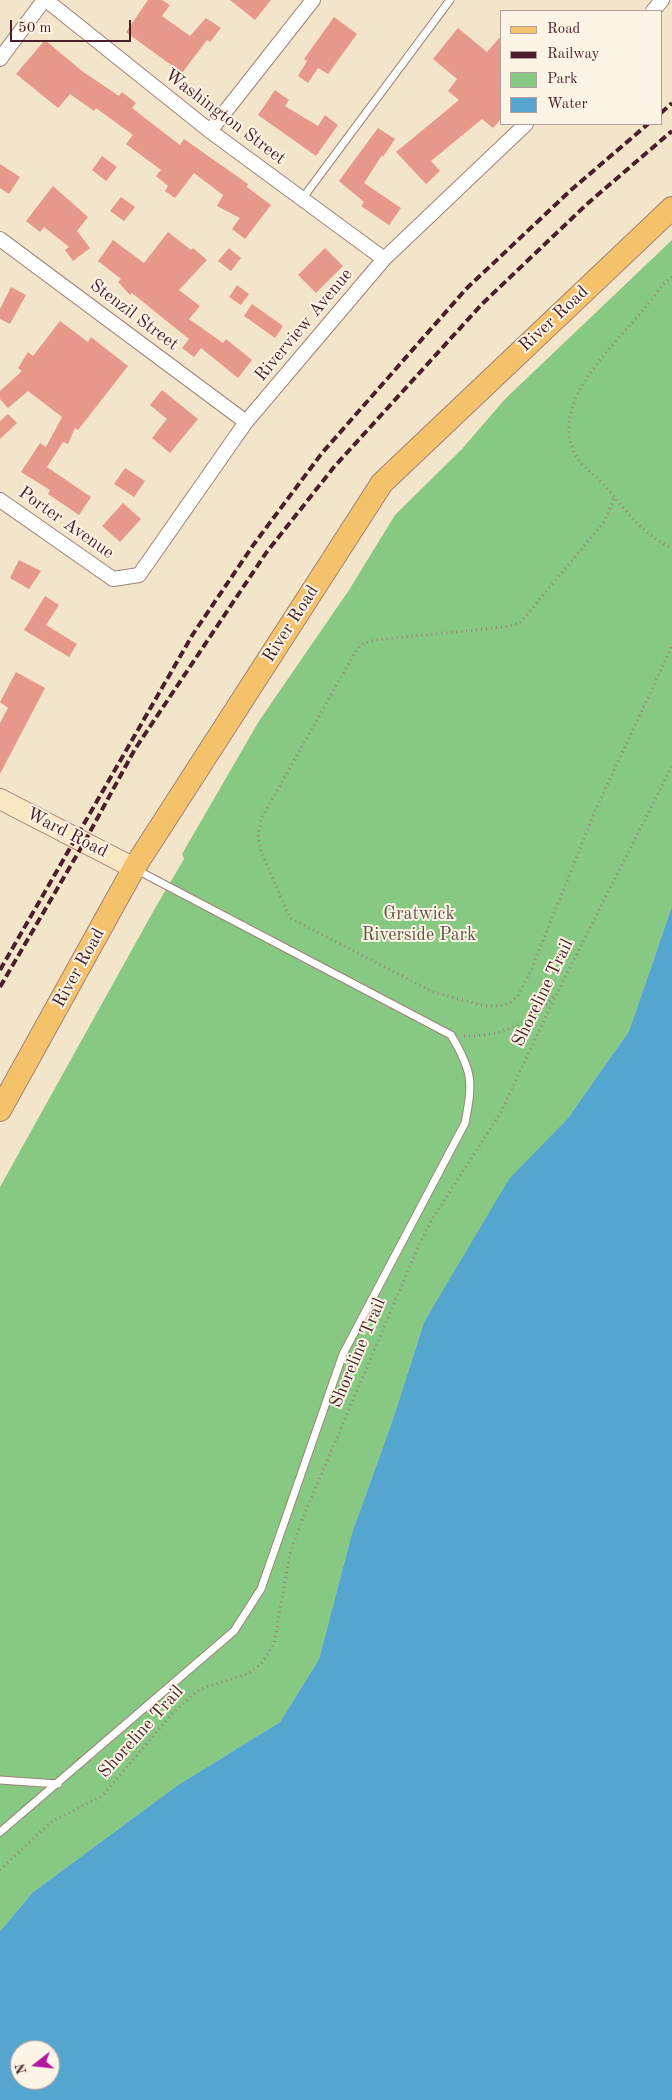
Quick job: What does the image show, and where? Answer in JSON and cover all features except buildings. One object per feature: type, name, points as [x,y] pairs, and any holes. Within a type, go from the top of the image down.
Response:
[{"type":"main road","name":"River Road","points":[[0,1110],[134,868],[382,483],[672,208]]},
{"type":"main road","name":"Ward Road","points":[[0,799],[134,868]]},
{"type":"street","points":[[0,59],[45,0]]},
{"type":"street","name":"Washington Street","points":[[45,0],[210,131],[384,259]]},
{"type":"street","points":[[210,131],[312,0]]},
{"type":"street","points":[[654,10],[662,0]]},
{"type":"street","name":"Riverview Avenue","points":[[139,575],[246,422],[384,259],[525,125]]},
{"type":"street","name":"Stenzil Street","points":[[0,239],[246,422]]},
{"type":"street","name":"Porter Avenue","points":[[0,500],[113,579],[139,575]]},
{"type":"lane","points":[[302,199],[450,0]]},
{"type":"lane","points":[[0,1832],[234,1631],[261,1589],[343,1354],[466,1123],[472,1089],[467,1062],[451,1035],[134,868]]},
{"type":"lane","points":[[0,1780],[58,1784]]},
{"type":"path","points":[[672,277],[662,285],[655,297],[588,376],[568,416],[568,429],[575,454],[583,466],[605,486],[614,499],[645,532],[657,541],[672,548]]},
{"type":"path","points":[[614,499],[604,522],[520,623],[505,627],[375,640],[362,644],[354,654],[261,819],[258,835],[261,852],[290,918],[433,992],[485,1006],[500,1006],[510,1002],[518,996],[532,968],[595,810],[672,646]]},
{"type":"path","name":"Shoreline Trail","points":[[0,1870],[51,1822],[102,1796],[172,1714],[196,1692],[247,1674],[261,1664],[274,1644],[290,1553],[418,1247],[431,1221],[501,1112],[557,993],[672,766]]},
{"type":"path","points":[[451,1035],[479,1036],[507,1031],[540,1011],[557,993]]},
{"type":"green space","name":"Gratwick Riverside Park","points":[[672,240],[672,906],[629,1031],[568,1118],[509,1180],[424,1322],[393,1419],[352,1533],[319,1659],[280,1722],[178,1785],[33,1892],[0,1931],[0,1187],[184,859],[182,854],[259,721],[349,590],[395,515],[462,449],[505,399]]},
{"type":"water","points":[[672,906],[672,2100],[0,2100],[0,1931],[33,1892],[178,1785],[280,1722],[319,1659],[352,1533],[393,1419],[424,1322],[509,1179],[568,1118],[629,1031]]},
{"type":"railway","points":[[662,112],[672,103]]},
{"type":"railway","points":[[0,970],[193,634],[254,544],[322,453],[466,289],[571,190],[647,125]]},
{"type":"railway","points":[[0,987],[85,841],[135,749],[266,553],[334,467],[482,304],[587,204],[672,131]]}]
